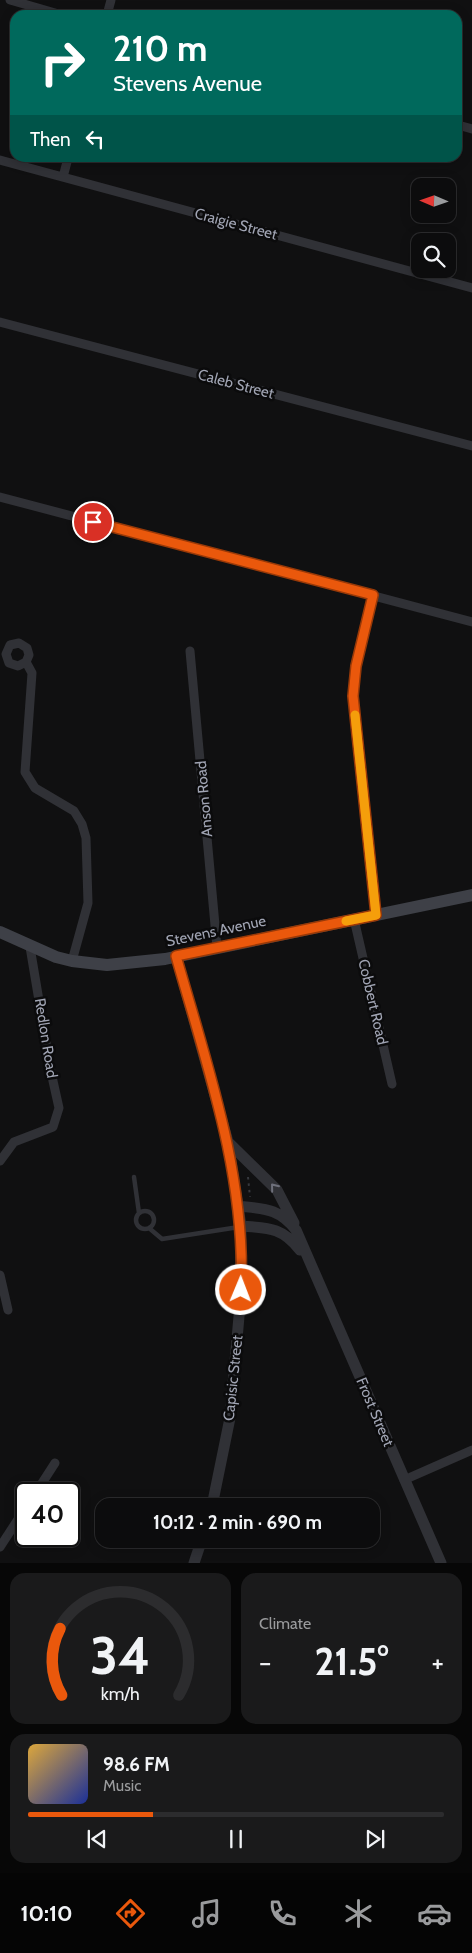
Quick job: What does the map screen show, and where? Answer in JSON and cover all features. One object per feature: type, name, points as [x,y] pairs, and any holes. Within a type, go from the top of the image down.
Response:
[{"type":"main road","name":"Stevens Avenue","points":[[0,932],[30,946],[72,961],[107,965],[176,956],[472,895]]},
{"type":"street","points":[[10,0],[45,10]]},
{"type":"street","name":"Craigie Street","points":[[0,160],[472,288]]},
{"type":"street","points":[[63,177],[67,162]]},
{"type":"street","name":"Caleb Street","points":[[0,322],[472,446]]},
{"type":"street","points":[[0,497],[472,622]]},
{"type":"street","points":[[373,595],[356,666],[353,696],[376,915]]},
{"type":"street","name":"Anson Road","points":[[190,651],[217,947]]},
{"type":"street","points":[[26,662],[32,676],[25,772],[35,788],[74,811],[82,824],[86,838],[88,903],[72,961]]},
{"type":"street","name":"Cobbert Road","points":[[354,919],[392,1084]]},
{"type":"street","name":"Redlon Road","points":[[0,1161],[14,1142],[52,1128],[59,1108],[51,1072],[30,946]]},
{"type":"street","name":"Capisic Street","points":[[176,956],[228,1142],[241,1226],[240,1305],[230,1418],[214,1498]]},
{"type":"street","name":"Frost Street","points":[[228,1142],[277,1190],[441,1563]]},
{"type":"street","name":"Frost Street","points":[[238,1206],[278,1212],[296,1230]]},
{"type":"street","name":"Frost Street","points":[[241,1226],[267,1228],[285,1234],[309,1261]]},
{"type":"street","points":[[0,1267],[0,1276],[8,1310]]},
{"type":"street","points":[[404,1480],[472,1450]]},
{"type":"street","points":[[43,1482],[55,1463]]},
{"type":"street","points":[[0,1547],[15,1524]]},
{"type":"street","points":[[194,1563],[199,1548]]},
{"type":"lane","points":[[134,1177],[139,1214]]},
{"type":"lane","points":[[144,1211],[152,1215],[153,1224],[149,1228],[144,1230],[137,1225],[136,1219],[139,1214],[144,1211]]},
{"type":"lane","points":[[149,1228],[162,1239],[241,1226]]},
{"type":"path","points":[[247,1171],[251,1202]]},
{"type":"slow traffic","points":[[346,921],[376,915],[355,715]]},
{"type":"route","points":[[93,522],[373,595],[356,666],[353,696],[376,915],[176,956],[228,1142],[241,1226],[241,1290]]}]
